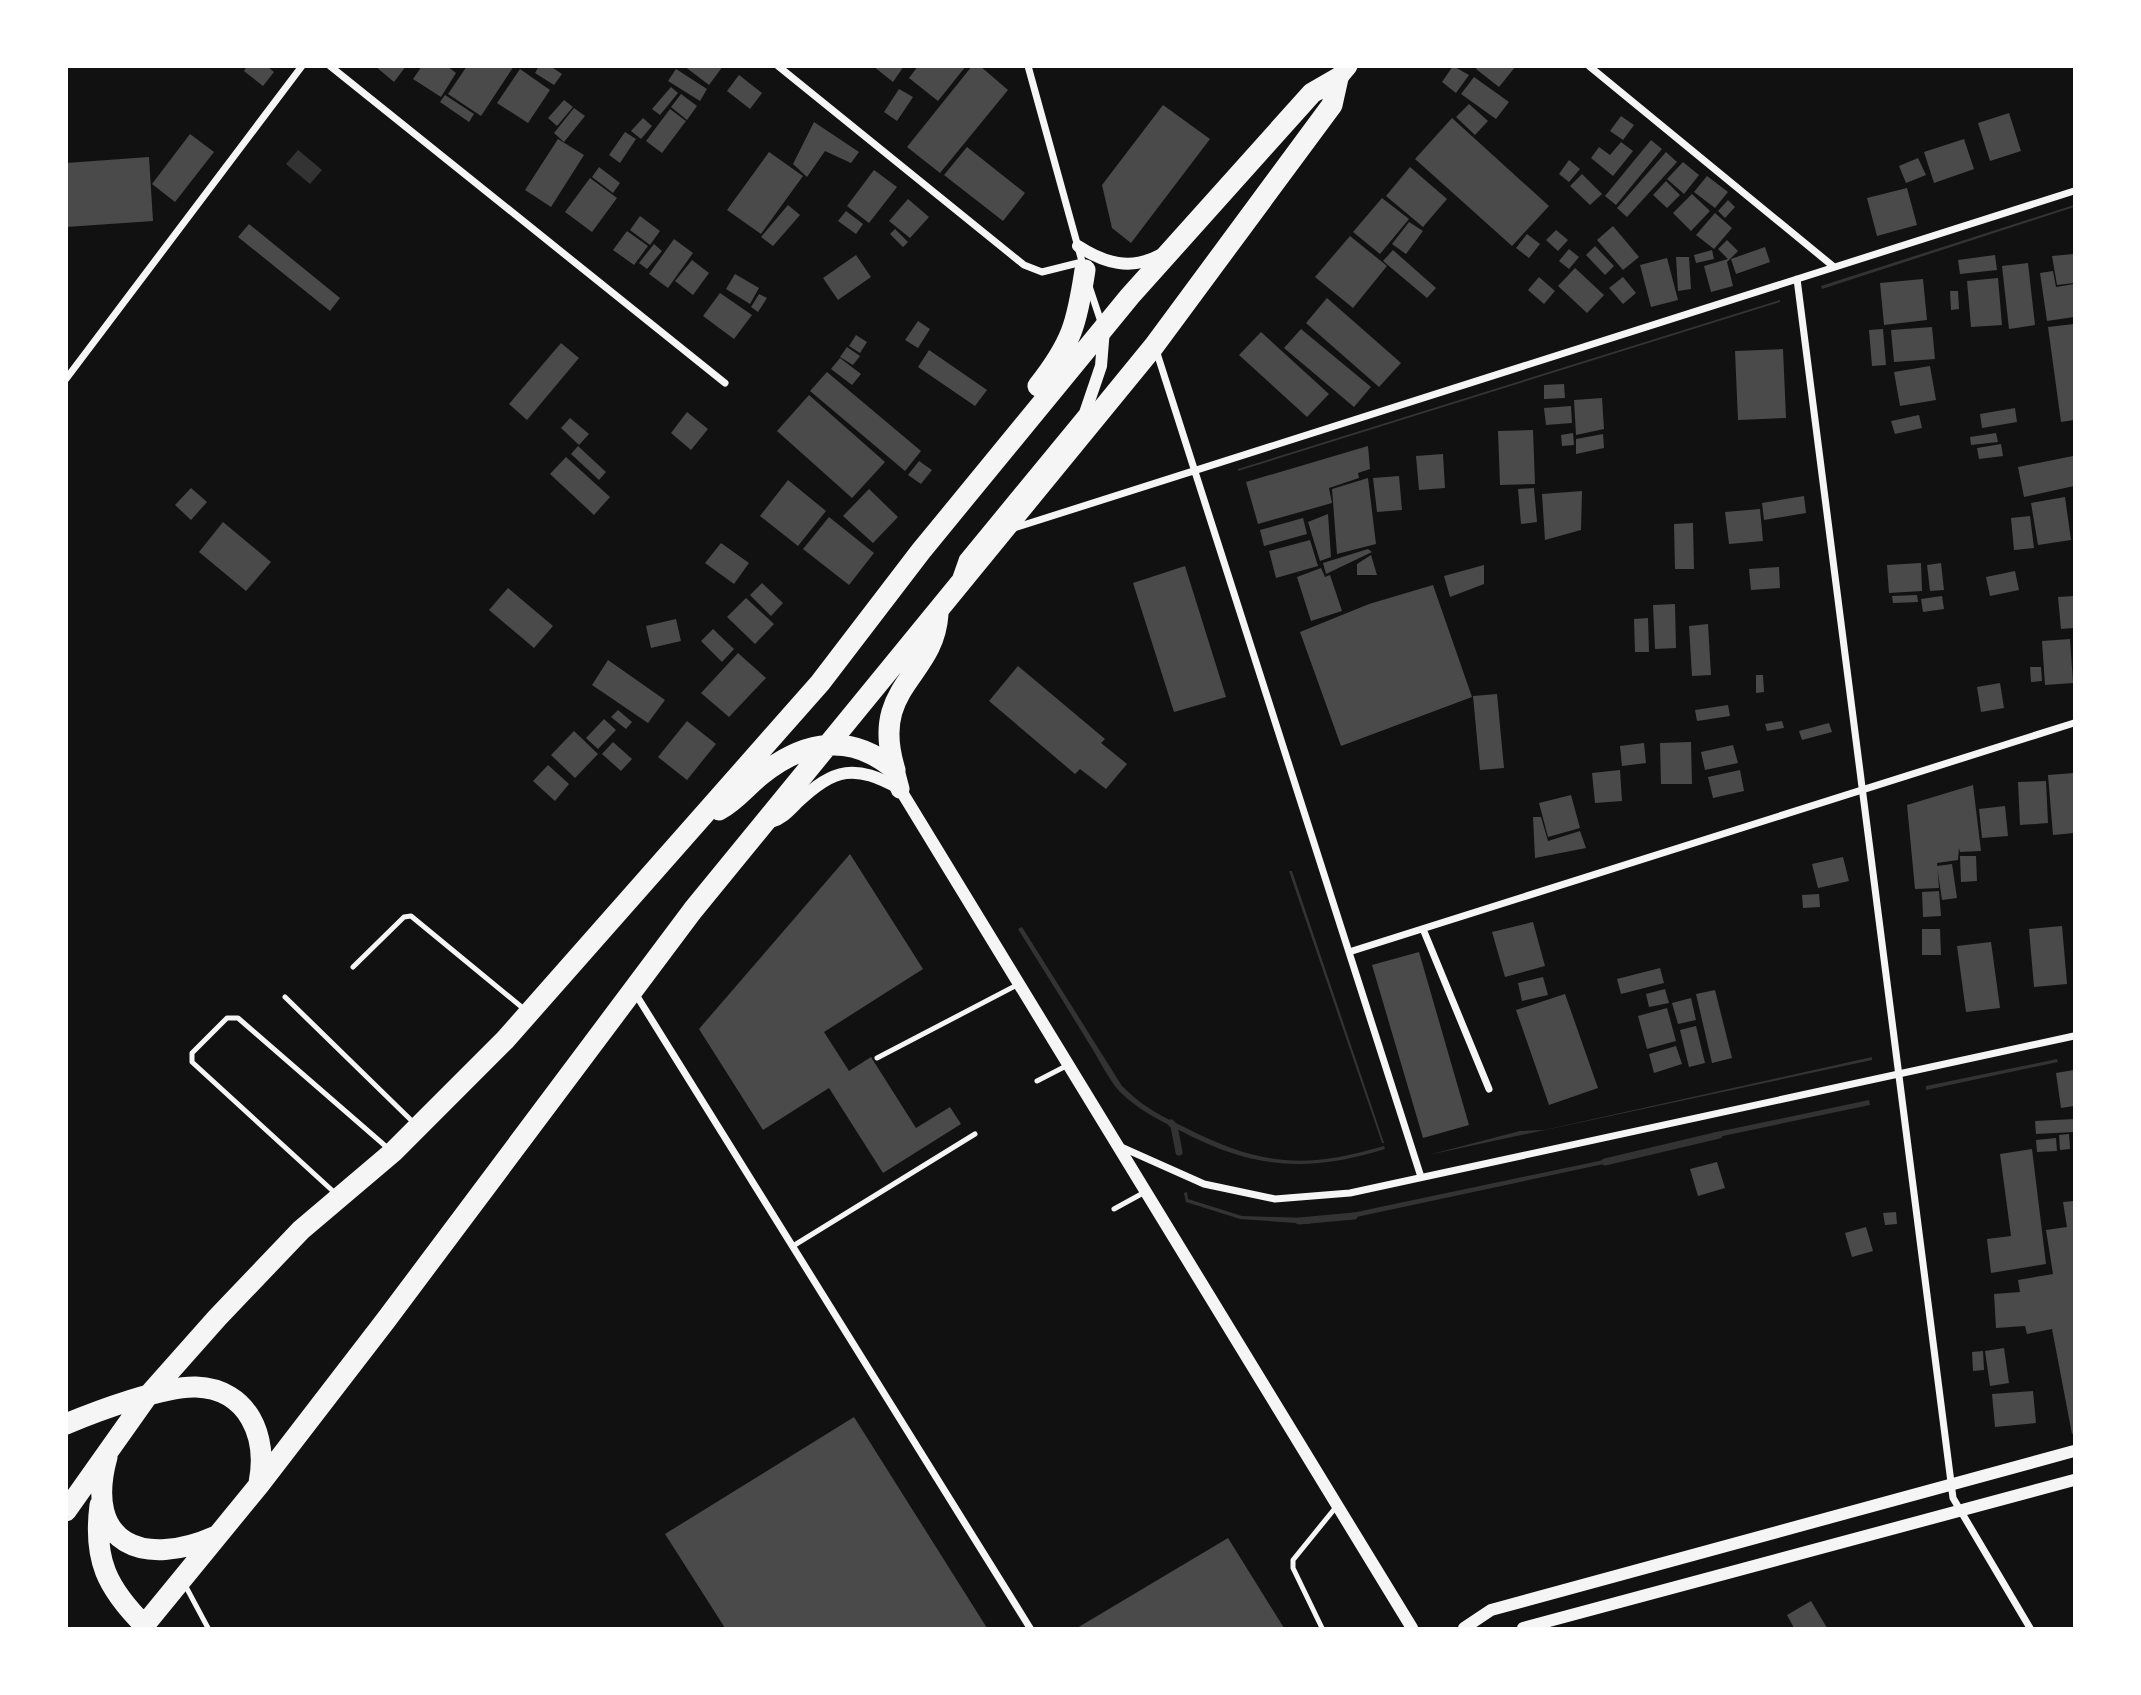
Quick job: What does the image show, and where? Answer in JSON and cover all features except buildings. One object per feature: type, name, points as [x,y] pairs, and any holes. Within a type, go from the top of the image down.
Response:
[{"type":"highway","points":[[66,1511],[146,1398],[284,1248],[393,1152],[529,1013],[820,683],[921,551],[1170,250],[1312,93],[1343,72]]},
{"type":"highway","points":[[110,1448],[103,1474],[98,1539],[108,1582],[119,1601],[144,1628],[259,1485],[633,989],[763,824],[1154,346],[1332,105],[1343,72]]},
{"type":"highway","points":[[921,551],[951,498],[1051,370],[1070,341],[1076,326],[1083,266]]},
{"type":"highway","points":[[897,780],[889,742],[891,713],[903,685],[932,644],[944,606]]},
{"type":"highway","points":[[704,813],[732,803],[762,775],[786,759],[829,743],[863,748],[897,780]]},
{"type":"highway","points":[[66,1424],[170,1390],[196,1387],[224,1393],[247,1409],[259,1435],[263,1460],[259,1485]]},
{"type":"highway","points":[[102,1496],[109,1524],[123,1541],[139,1549],[161,1553],[182,1550],[219,1535]]},
{"type":"street","points":[[66,379],[302,66]]},
{"type":"street","points":[[330,66],[725,383]]},
{"type":"street","points":[[778,66],[1024,265],[1042,272],[1083,266]]},
{"type":"street","points":[[944,606],[965,559],[1084,413],[1101,366],[1104,328],[1083,266],[1028,66]]},
{"type":"street","points":[[1589,66],[1834,267]]},
{"type":"street","points":[[1003,532],[2074,191]]},
{"type":"street","points":[[1078,246],[1111,263],[1130,264],[1150,260],[1170,250]]},
{"type":"street","points":[[1797,279],[1952,1492],[1960,1511],[2030,1629]]},
{"type":"street","points":[[1154,346],[1421,1177]]},
{"type":"street","points":[[1349,952],[2074,723]]},
{"type":"street","points":[[763,824],[780,820],[810,791],[831,776],[849,771],[897,780],[1412,1629]]},
{"type":"street","points":[[1423,929],[1489,1088]]},
{"type":"street","points":[[633,989],[1030,1629]]},
{"type":"street","points":[[1117,1146],[1204,1184],[1275,1199],[1350,1193],[2074,1037]]},
{"type":"street","points":[[1464,1629],[1491,1610],[1952,1492],[2074,1451]]},
{"type":"street","points":[[1523,1629],[2074,1480]]},
{"type":"lane","points":[[353,967],[404,917],[411,916],[529,1013]]},
{"type":"lane","points":[[877,1058],[1019,985]]},
{"type":"lane","points":[[285,997],[418,1128]]},
{"type":"lane","points":[[340,1197],[192,1062],[192,1052],[227,1018],[238,1018],[393,1152]]},
{"type":"lane","points":[[1037,1081],[1068,1065]]},
{"type":"lane","points":[[793,1246],[975,1134]]},
{"type":"lane","points":[[1114,1209],[1146,1192]]},
{"type":"lane","points":[[1322,1629],[1293,1568],[1293,1560],[1337,1506]]},
{"type":"lane","points":[[183,1581],[208,1629]]},
{"type":"shaded area","points":[[298,150],[322,170],[310,184],[286,164]]},
{"type":"shaded area","points":[[2074,205],[1822,289],[1821,286]]},
{"type":"shaded area","points":[[1780,302],[1238,471],[1238,469]]},
{"type":"shaded area","points":[[1289,871],[1292,871],[1384,1143],[1382,1143]]},
{"type":"shaded area","points":[[1022,927],[1122,1086],[1153,1110],[1214,1141],[1262,1157],[1307,1160],[1331,1158],[1384,1146],[1385,1149],[1331,1162],[1306,1164],[1257,1160],[1207,1144],[1148,1114],[1119,1091],[1110,1080],[1018,929]]},
{"type":"shaded area","points":[[1872,1057],[1872,1060],[1428,1155],[1520,1131],[1544,1130]]},
{"type":"shaded area","points":[[2057,1059],[2058,1062],[1926,1090],[1926,1086]]},
{"type":"shaded area","points":[[1869,1100],[1870,1105],[1713,1138],[1712,1133]]},
{"type":"shaded area","points":[[1613,1158],[1613,1162],[1347,1219],[1347,1214]]},
{"type":"shaded area","points":[[1187,1192],[1188,1199],[1242,1216],[1308,1218],[1310,1224],[1240,1219],[1186,1202],[1184,1193]]},
{"type":"waterway","points":[[1171,1123],[1179,1152]]},
{"type":"waterway","points":[[1605,1162],[1719,1135]]},
{"type":"waterway","points":[[1299,1221],[1354,1216]]}]
